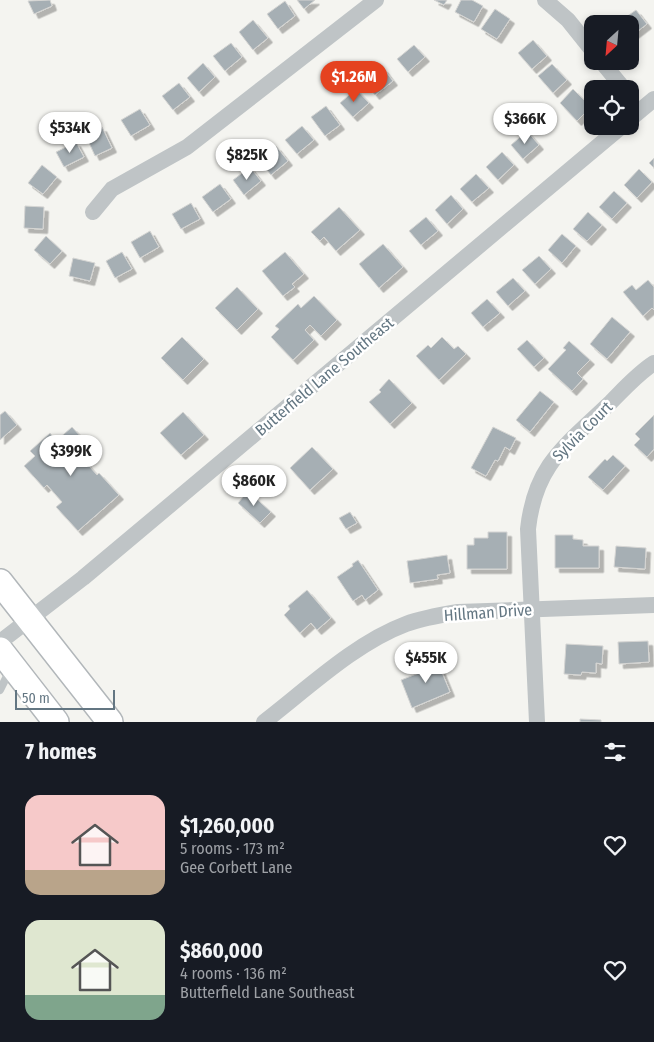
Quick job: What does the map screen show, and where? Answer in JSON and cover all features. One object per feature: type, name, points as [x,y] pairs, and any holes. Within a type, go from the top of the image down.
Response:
[{"type":"main road","points":[[0,582],[110,722]]},
{"type":"main road","points":[[6,658],[56,722]]},
{"type":"street","points":[[93,212],[112,189],[187,147],[376,0]]},
{"type":"street","points":[[545,0],[568,20],[584,40]]},
{"type":"street","points":[[608,70],[617,80]]},
{"type":"street","points":[[639,112],[654,100]]},
{"type":"street","name":"Butterfield Lane Southeast","points":[[0,642],[83,578],[611,135]]},
{"type":"street","name":"Sylvia Court","points":[[537,722],[528,529],[535,491],[545,471],[563,447],[654,363]]},
{"type":"street","name":"Hillman Drive","points":[[264,722],[358,648],[382,634],[432,616],[458,612],[654,605]]},
{"type":"lane","points":[[0,690],[6,658]]},
{"type":"building","points":[[50,0],[52,6],[34,14],[28,1]]},
{"type":"building","points":[[297,0],[315,0],[304,9]]},
{"type":"building","points":[[434,0],[447,0],[444,5]]},
{"type":"building","points":[[461,0],[472,0],[483,6],[474,22],[455,12]]},
{"type":"building","points":[[285,1],[295,16],[278,29],[267,14]]},
{"type":"building","points":[[495,9],[510,19],[497,39],[481,29]]},
{"type":"building","points":[[636,10],[647,24],[639,30],[639,15],[629,15]]},
{"type":"building","points":[[253,20],[268,38],[253,50],[239,32]]},
{"type":"building","points":[[533,40],[547,56],[532,69],[518,53]]},
{"type":"building","points":[[231,43],[242,57],[225,71],[213,56]]},
{"type":"building","points":[[414,45],[425,57],[408,72],[397,59]]},
{"type":"building","points":[[203,63],[215,77],[199,92],[187,78]]},
{"type":"building","points":[[552,64],[567,80],[553,93],[538,76]]},
{"type":"building","points":[[383,68],[393,81],[375,95],[365,82]]},
{"type":"building","points":[[179,83],[190,97],[173,110],[162,96]]},
{"type":"building","points":[[356,89],[369,103],[353,117],[340,103]]},
{"type":"building","points":[[573,89],[584,100],[584,114],[577,121],[560,103]]},
{"type":"building","points":[[326,106],[340,125],[325,136],[311,117]]},
{"type":"building","points":[[140,109],[150,125],[131,136],[121,120]]},
{"type":"building","points":[[302,126],[314,140],[297,154],[285,140]]},
{"type":"building","points":[[102,127],[112,148],[95,156],[85,134]]},
{"type":"building","points":[[527,131],[539,145],[523,159],[511,145]]},
{"type":"building","points":[[76,142],[84,157],[64,167],[56,152]]},
{"type":"building","points":[[276,146],[288,161],[271,175],[259,160]]},
{"type":"building","points":[[502,152],[514,165],[498,180],[486,167]]},
{"type":"building","points":[[654,158],[654,168],[649,163]]},
{"type":"building","points":[[42,165],[57,177],[43,194],[28,183]]},
{"type":"building","points":[[250,167],[261,181],[244,195],[233,180]]},
{"type":"building","points":[[639,169],[652,182],[637,198],[624,185]]},
{"type":"building","points":[[476,174],[489,188],[472,202],[460,189]]},
{"type":"building","points":[[220,184],[231,199],[213,212],[202,197]]},
{"type":"building","points":[[614,191],[627,203],[612,219],[599,207]]},
{"type":"building","points":[[451,195],[463,209],[447,224],[435,210]]},
{"type":"building","points":[[191,203],[200,219],[181,229],[172,214]]},
{"type":"building","points":[[25,206],[44,207],[43,229],[24,228]]},
{"type":"building","points":[[339,207],[360,230],[336,251],[324,237],[320,241],[311,232]]},
{"type":"building","points":[[588,212],[602,225],[587,241],[573,229]]},
{"type":"building","points":[[426,217],[438,231],[421,245],[409,231]]},
{"type":"building","points":[[150,231],[159,247],[140,258],[131,242]]},
{"type":"building","points":[[562,234],[576,246],[562,263],[548,250]]},
{"type":"building","points":[[46,236],[62,251],[50,264],[34,250]]},
{"type":"building","points":[[383,244],[403,267],[379,288],[359,264]]},
{"type":"building","points":[[122,252],[132,269],[115,278],[106,261]]},
{"type":"building","points":[[285,252],[304,274],[292,284],[295,287],[283,296],[262,271]]},
{"type":"building","points":[[539,256],[551,269],[535,284],[522,270]]},
{"type":"building","points":[[73,258],[95,263],[90,281],[69,276]]},
{"type":"building","points":[[513,278],[525,291],[508,306],[496,292]]},
{"type":"building","points":[[648,280],[654,287],[654,310],[652,308],[643,316],[623,292],[632,285],[636,290]]},
{"type":"building","points":[[237,287],[258,309],[237,330],[215,308]]},
{"type":"building","points":[[314,296],[337,320],[321,336],[310,325],[305,330],[314,340],[293,360],[271,337],[279,329],[275,326],[298,304],[301,308]]},
{"type":"building","points":[[487,299],[500,313],[483,327],[471,313]]},
{"type":"building","points":[[612,317],[630,332],[607,359],[590,344]]},
{"type":"building","points":[[182,337],[204,359],[183,380],[161,358]]},
{"type":"building","points":[[442,337],[454,349],[458,346],[466,354],[439,380],[416,356],[428,345],[431,348]]},
{"type":"building","points":[[527,340],[544,358],[534,367],[517,349]]},
{"type":"building","points":[[569,341],[590,360],[577,373],[583,379],[572,391],[548,369],[566,350],[563,348]]},
{"type":"building","points":[[389,379],[412,403],[390,424],[369,402],[381,392],[379,390]]},
{"type":"building","points":[[540,391],[554,402],[530,432],[516,420]]},
{"type":"building","points":[[5,411],[17,425],[0,440],[0,415]]},
{"type":"building","points":[[183,412],[204,435],[181,455],[160,433]]},
{"type":"building","points":[[654,415],[654,449],[647,457],[634,445],[640,439],[635,434]]},
{"type":"building","points":[[72,427],[93,450],[83,459],[119,495],[78,531],[56,507],[62,502],[47,485],[44,488],[24,466],[35,456],[30,451],[50,433],[56,441]]},
{"type":"building","points":[[493,427],[516,438],[510,450],[505,447],[498,461],[495,460],[486,476],[471,468]]},
{"type":"building","points":[[312,447],[333,469],[310,490],[290,468]]},
{"type":"building","points":[[613,455],[625,466],[603,490],[588,477],[605,459],[607,461]]},
{"type":"building","points":[[248,491],[271,512],[260,523],[238,503]]},
{"type":"building","points":[[350,512],[357,523],[346,529],[339,518]]},
{"type":"building","points":[[488,532],[507,532],[507,569],[467,569],[467,545],[474,545],[474,538],[488,538]]},
{"type":"building","points":[[555,535],[573,535],[573,539],[583,540],[583,546],[599,546],[599,568],[555,568]]},
{"type":"building","points":[[616,546],[646,548],[645,569],[614,567]]},
{"type":"building","points":[[447,555],[450,573],[437,575],[438,579],[410,583],[407,561]]},
{"type":"building","points":[[358,560],[378,590],[365,600],[362,595],[353,601],[337,577],[353,566],[352,564]]},
{"type":"building","points":[[307,590],[331,618],[317,630],[311,623],[300,633],[284,615],[290,609],[288,606]]},
{"type":"building","points":[[648,641],[649,662],[619,664],[618,642]]},
{"type":"building","points":[[566,644],[603,646],[602,664],[596,663],[596,673],[582,672],[581,675],[564,674]]},
{"type":"building","points":[[436,658],[450,692],[412,708],[401,680],[424,671],[421,664]]},
{"type":"building","points":[[580,719],[601,720],[601,722],[580,722]]}]
